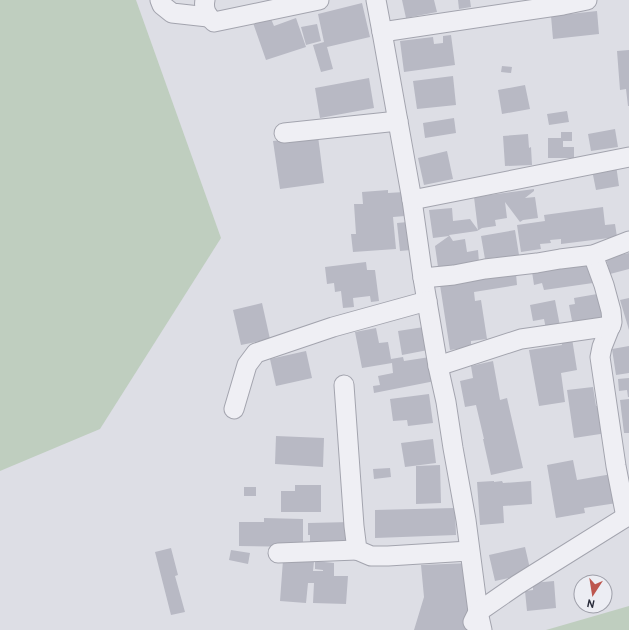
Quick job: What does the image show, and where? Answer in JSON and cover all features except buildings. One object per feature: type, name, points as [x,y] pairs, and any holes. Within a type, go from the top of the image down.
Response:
[{"type":"street","points":[[160,0],[162,5],[172,13],[206,8],[214,22],[319,0]]},
{"type":"street","points":[[376,0],[412,200],[423,278],[466,520],[469,551],[482,630]]},
{"type":"street","points":[[382,32],[514,6],[563,5],[587,0]]},
{"type":"street","points":[[284,133],[398,121]]},
{"type":"street","points":[[412,200],[629,157]]},
{"type":"street","points":[[423,278],[454,275],[485,269],[537,263],[593,254],[629,241]]},
{"type":"street","points":[[470,630],[478,612],[627,516],[616,466],[600,357],[602,347],[612,322],[611,311],[593,254]]},
{"type":"street","points":[[234,409],[247,365],[256,353],[333,327],[427,301]]},
{"type":"street","points":[[438,366],[521,339],[611,326]]},
{"type":"street","points":[[344,384],[357,550]]},
{"type":"street","points":[[278,553],[357,550],[371,556],[382,556],[469,551]]},
{"type":"green space","points":[[0,0],[136,0],[221,238],[100,429],[0,471]]},
{"type":"green space","points":[[629,606],[629,630],[546,630],[601,614],[613,614],[613,611]]}]
